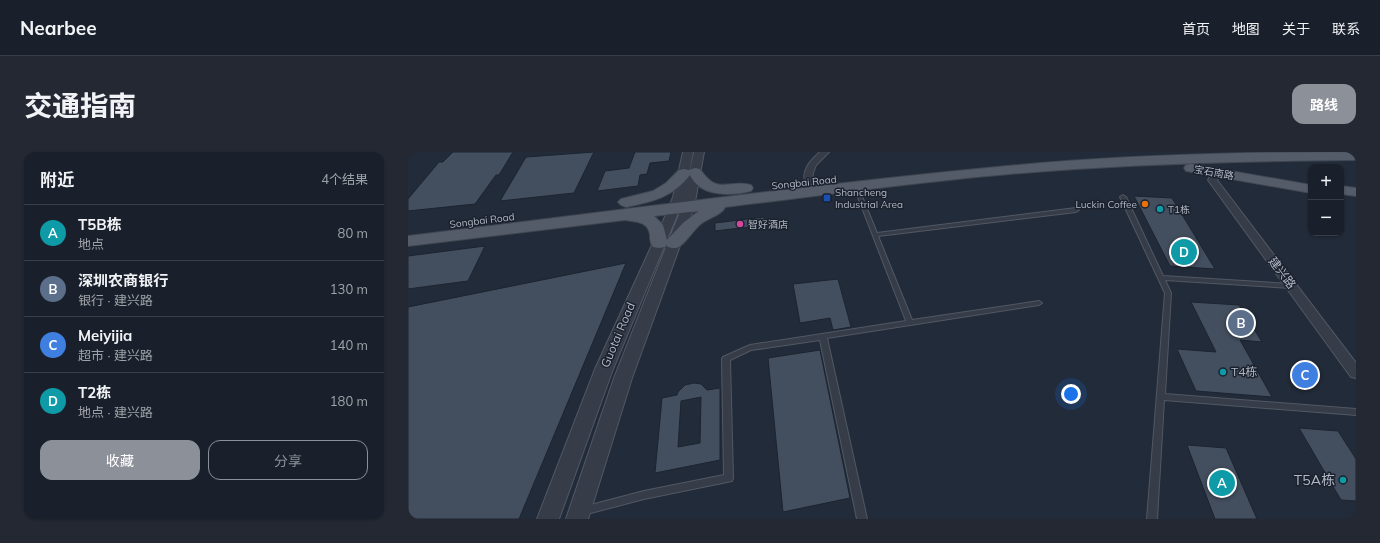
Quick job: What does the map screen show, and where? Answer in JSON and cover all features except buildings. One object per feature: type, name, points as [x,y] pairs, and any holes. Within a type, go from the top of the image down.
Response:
[{"type":"main road","name":"Songbai Road","points":[[761,193],[809,182],[1060,158],[1125,154],[1201,152]]},
{"type":"main road","points":[[1116,162],[1266,157],[1356,156]]},
{"type":"main road","points":[[1308,183],[1290,175],[1286,171],[1285,167],[1287,165],[1300,162],[1356,161]]},
{"type":"main road","name":"Songbai Road","points":[[408,240],[605,216],[683,202],[761,193],[856,187],[1008,170],[1116,162]]},
{"type":"main road","name":"宝石南路","points":[[1116,162],[1165,165],[1308,188]]},
{"type":"main road","points":[[622,203],[664,192],[690,172],[700,182],[710,188],[761,193]]},
{"type":"main road","points":[[1344,190],[1356,192]]},
{"type":"main road","points":[[605,216],[639,217],[652,222],[657,226],[666,243],[691,222],[705,213],[761,193]]},
{"type":"main road","points":[[1344,195],[1356,197]]},
{"type":"main road","name":"Songbai Road","points":[[408,230],[622,203],[683,202]]},
{"type":"street","name":"Guotai Road","points":[[688,152],[690,172]]},
{"type":"street","name":"Guotai Road","points":[[548,519],[604,369],[666,243],[683,202],[690,172],[699,152]]},
{"type":"street","points":[[809,182],[808,176],[812,163],[825,152]]},
{"type":"street","name":"建兴路","points":[[1216,173],[1212,180],[1356,373]]},
{"type":"street","name":"Guotai Road","points":[[578,516],[666,243]]},
{"type":"lane","points":[[856,187],[910,323]]},
{"type":"lane","points":[[1123,197],[1168,293],[1152,519]]},
{"type":"lane","points":[[875,235],[1076,210]]},
{"type":"lane","points":[[1161,278],[1291,286]]},
{"type":"lane","points":[[578,516],[644,495],[729,478],[726,360],[750,348],[1039,303]]},
{"type":"lane","points":[[823,337],[862,519]]},
{"type":"lane","points":[[1161,397],[1356,412]]},
{"type":"place","name":"Shancheng Industrial Area","points":[[827,198]]},
{"type":"place","name":"Luckin Coffee","points":[[1145,204]]},
{"type":"place","name":"T1栋","points":[[1160,209]]},
{"type":"place","name":"智好酒店","points":[[740,224]]},
{"type":"place","name":"T2栋","points":[[1184,252]]},
{"type":"place","name":"深圳农商银行","points":[[1241,323]]},
{"type":"place","name":"T4栋","points":[[1223,372]]},
{"type":"place","name":"Meiyijia","points":[[1305,375]]},
{"type":"place","name":"T5A栋","points":[[1343,480]]},
{"type":"place","name":"T5B栋","points":[[1222,483]]}]
